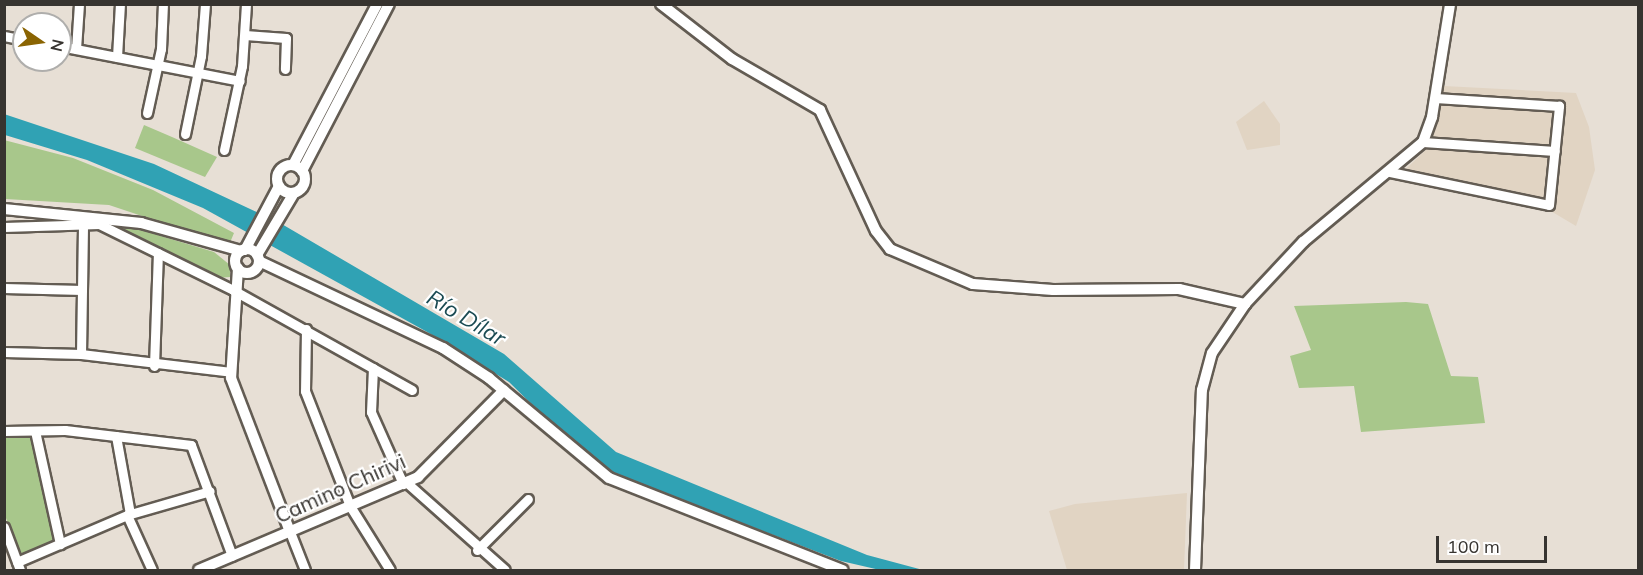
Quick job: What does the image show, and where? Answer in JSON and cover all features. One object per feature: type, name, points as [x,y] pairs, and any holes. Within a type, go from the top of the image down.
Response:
[{"type":"street","points":[[76,49],[79,4]]},
{"type":"street","points":[[117,57],[120,4]]},
{"type":"street","points":[[147,113],[157,65],[163,4]]},
{"type":"street","points":[[185,134],[198,73],[205,4]]},
{"type":"street","points":[[224,150],[240,81],[246,4]]},
{"type":"street","points":[[271,216],[304,184],[298,168],[377,4]]},
{"type":"street","points":[[298,168],[389,4]]},
{"type":"street","points":[[661,4],[732,59],[820,110],[876,231],[890,249],[973,284],[1053,290],[1179,289],[1245,304]]},
{"type":"street","points":[[1195,570],[1202,390],[1212,353],[1245,304],[1332,214],[1390,172],[1423,142],[1435,98],[1450,4]]},
{"type":"street","points":[[245,35],[286,38],[285,69]]},
{"type":"street","points":[[72,48],[240,81]]},
{"type":"street","points":[[1390,172],[1549,205],[1559,106],[1435,98]]},
{"type":"street","points":[[1423,142],[1555,151]]},
{"type":"street","points":[[298,168],[281,170],[271,216],[259,237],[249,265],[234,290],[231,372],[305,570]]},
{"type":"street","points":[[279,186],[294,193]]},
{"type":"street","points":[[4,209],[141,223],[215,246],[243,251]]},
{"type":"street","points":[[4,227],[99,224],[234,290],[412,390]]},
{"type":"street","points":[[81,354],[83,226]]},
{"type":"street","points":[[243,251],[259,237]]},
{"type":"street","points":[[215,246],[249,265],[288,277],[423,336],[504,390],[609,478],[843,570]]},
{"type":"street","points":[[243,251],[249,265]]},
{"type":"street","points":[[243,251],[249,265]]},
{"type":"street","points":[[154,366],[158,254]]},
{"type":"street","points":[[4,288],[82,290]]},
{"type":"street","points":[[306,329],[306,392],[350,506],[390,570]]},
{"type":"street","points":[[4,352],[81,354],[154,366],[231,372]]},
{"type":"street","points":[[373,368],[371,412],[404,483],[477,550],[505,570]]},
{"type":"street","name":"Camino Chirivi","points":[[199,570],[418,477],[504,390]]},
{"type":"street","points":[[4,431],[35,430],[116,435],[191,445],[210,491],[232,556]]},
{"type":"street","points":[[35,430],[60,544]]},
{"type":"street","points":[[116,435],[129,515],[152,570]]},
{"type":"street","points":[[4,527],[18,566],[60,544],[129,515],[210,491]]},
{"type":"street","points":[[477,550],[528,499]]},
{"type":"shaded area","points":[[1444,86],[1576,93],[1589,127],[1595,170],[1576,226],[1549,210],[1394,180],[1428,148]]},
{"type":"shaded area","points":[[1264,101],[1280,124],[1280,145],[1247,150],[1236,122]]},
{"type":"shaded area","points":[[1187,493],[1184,570],[1067,570],[1049,511],[1075,504]]},
{"type":"green space","points":[[144,125],[217,157],[205,177],[135,148]]},
{"type":"green space","points":[[4,140],[73,158],[153,190],[234,233],[229,245],[109,205],[5,199]]},
{"type":"green space","points":[[101,218],[214,252],[230,265],[230,277],[217,278]]},
{"type":"green space","points":[[1406,302],[1428,304],[1451,376],[1478,377],[1485,423],[1361,432],[1354,386],[1299,388],[1290,356],[1311,350],[1294,306]]},
{"type":"green space","points":[[32,434],[55,542],[19,557],[5,515],[4,435]]},
{"type":"water","points":[[4,114],[154,164],[280,223],[504,354],[616,452],[867,555],[923,570],[880,570],[841,561],[617,475],[564,436],[509,382],[429,333],[203,208],[87,160],[5,135]]},
{"type":"water label","name":"Río Dílar","points":[[466,318]]}]
